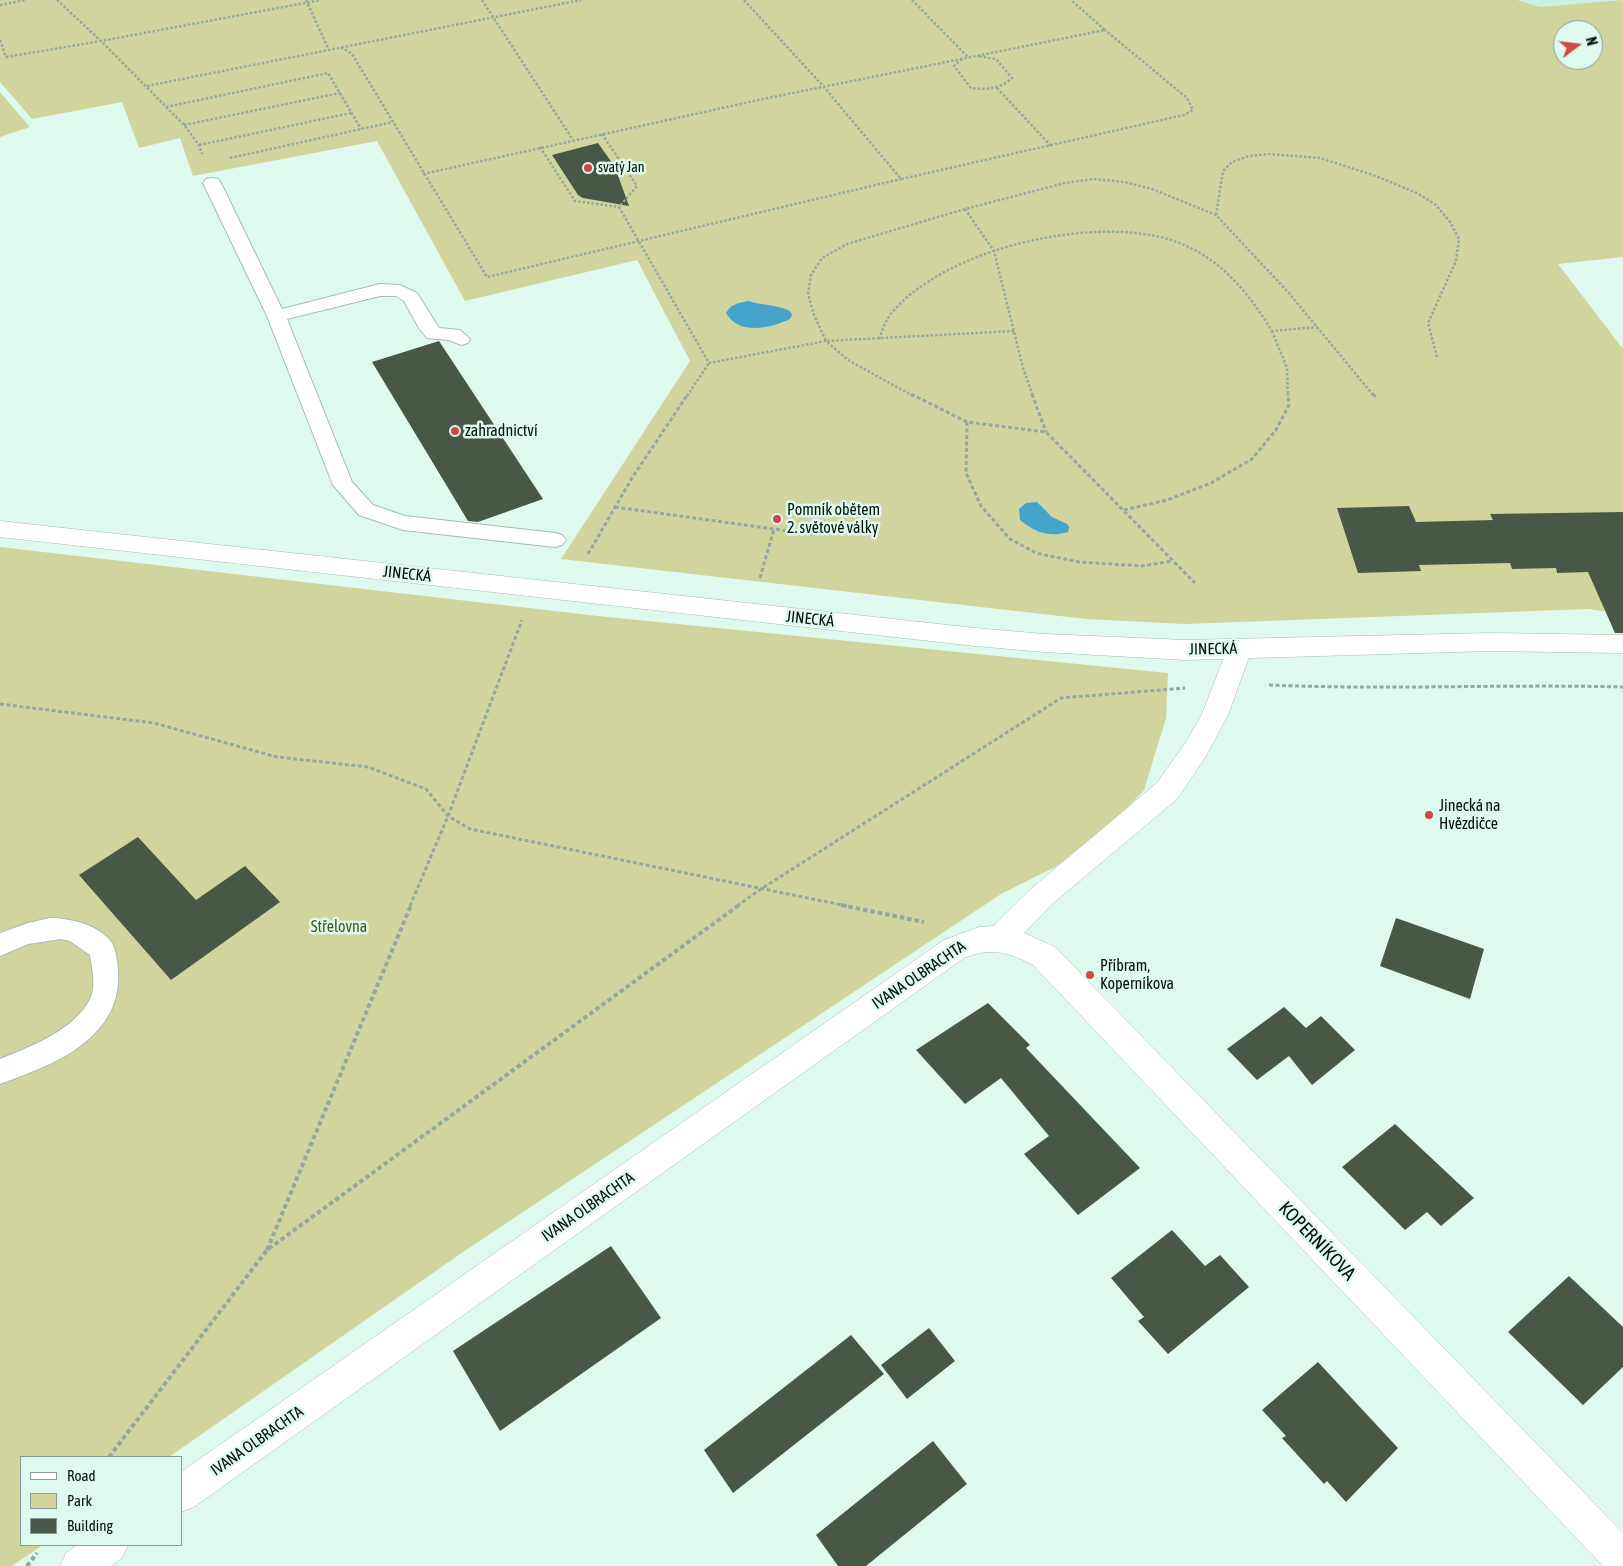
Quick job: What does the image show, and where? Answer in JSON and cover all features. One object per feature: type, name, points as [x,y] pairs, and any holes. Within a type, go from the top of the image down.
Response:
[{"type":"street","name":"JINECKÁ","points":[[0,529],[995,638],[1185,650],[1488,642],[1623,644]]},
{"type":"street","points":[[1001,937],[1042,896],[1167,791],[1196,749],[1215,715],[1239,649]]},
{"type":"street","name":"IVANA OLBRACHTA","points":[[182,1493],[954,948],[971,941],[1001,937]]},
{"type":"street","name":"KOPERNÍKOVA","points":[[1001,937],[1023,945],[1044,956],[1623,1560]]},
{"type":"street","points":[[79,1566],[108,1546]]},
{"type":"lane","points":[[212,183],[276,316],[342,485],[366,510],[403,523],[555,540]]},
{"type":"lane","points":[[276,316],[380,290],[400,291],[411,297],[428,328],[434,334],[453,334],[461,339]]},
{"type":"lane","points":[[0,945],[11,939],[46,928],[78,932],[102,949],[106,975],[103,1002],[80,1033],[0,1072]]},
{"type":"path","points":[[0,5],[26,0]]},
{"type":"path","points":[[58,0],[184,125],[199,145],[202,154]]},
{"type":"path","points":[[0,40],[6,57],[101,41],[307,1],[321,0]]},
{"type":"path","points":[[482,0],[573,140]]},
{"type":"path","points":[[146,86],[581,0]]},
{"type":"path","points":[[744,0],[824,87],[901,179]]},
{"type":"path","points":[[912,0],[969,56]]},
{"type":"path","points":[[340,47],[352,54],[486,277],[901,179],[1184,115],[1193,110],[1187,98],[1070,0]]},
{"type":"path","points":[[307,1],[329,50]]},
{"type":"path","points":[[423,174],[540,147],[969,56],[1105,30]]},
{"type":"path","points":[[969,56],[996,59],[1012,78],[1007,84],[997,88],[983,90],[971,88],[954,66],[969,56]]},
{"type":"path","points":[[165,107],[328,73],[361,129]]},
{"type":"path","points":[[997,88],[1051,146]]},
{"type":"path","points":[[184,125],[340,93]]},
{"type":"path","points":[[199,145],[352,113]]},
{"type":"path","points":[[225,159],[393,122]]},
{"type":"path","points":[[602,134],[637,186],[618,207]]},
{"type":"path","points":[[540,147],[575,201],[618,207],[710,363]]},
{"type":"path","points":[[1216,215],[1222,171],[1232,162],[1249,156],[1269,154],[1320,158],[1373,174],[1436,205],[1450,222],[1458,239],[1456,261],[1428,323],[1437,356]]},
{"type":"path","points":[[1046,432],[967,422],[904,391],[848,360],[826,341],[814,315],[808,294],[811,275],[822,258],[847,244],[965,209],[1065,183],[1094,179],[1124,182],[1152,189],[1216,215],[1288,292],[1377,399]]},
{"type":"path","points":[[965,209],[994,251],[1023,368],[1046,432],[1196,583]]},
{"type":"path","points":[[879,339],[888,318],[914,291],[955,266],[994,251],[1048,236],[1093,230],[1137,233],[1173,240],[1204,255],[1231,273],[1250,294],[1272,331],[1287,368],[1289,405],[1276,430],[1252,459],[1212,483],[1167,500],[1123,510]]},
{"type":"path","points":[[1272,331],[1317,327]]},
{"type":"path","points":[[584,562],[615,507],[710,363],[826,341],[1014,331]]},
{"type":"path","points":[[967,422],[966,473],[981,506],[1010,540],[1036,553],[1079,562],[1142,566],[1174,561]]},
{"type":"path","points":[[615,507],[817,535]]},
{"type":"path","points":[[759,581],[774,529]]},
{"type":"path","points":[[110,1456],[267,1250],[448,816],[534,588]]},
{"type":"path","points":[[267,1250],[761,889],[1061,698],[1226,685],[1316,687],[1544,684],[1623,687]]},
{"type":"path","points":[[0,704],[154,723],[277,757],[368,767],[426,789],[448,816],[470,829],[934,924]]},
{"type":"shaded area","points":[[1504,0],[1623,0],[1603,20],[1563,20]]},
{"type":"green space","points":[[0,0],[1517,0],[1540,7],[1623,0],[1623,257],[1558,264],[1623,349],[1623,614],[1588,609],[1185,624],[1086,619],[561,559],[690,361],[637,260],[465,301],[377,141],[193,176],[180,138],[139,148],[122,102],[32,119],[0,82]]},
{"type":"green space","points":[[0,92],[30,127],[0,137]]},
{"type":"green space","name":"Střelovna","points":[[0,547],[598,616],[1168,673],[1166,718],[1144,790],[1107,830],[1055,867],[1001,894],[463,1252],[170,1456],[20,1456],[20,1546],[42,1546],[12,1566],[0,1566]]},
{"type":"water","points":[[748,301],[785,309],[790,311],[792,315],[790,319],[765,327],[756,328],[739,325],[726,313],[738,303]]},
{"type":"water","points":[[1037,502],[1052,517],[1067,524],[1069,527],[1068,532],[1061,534],[1042,533],[1020,520],[1019,509],[1026,503]]},
{"type":"building","name":"svatý Jan","points":[[598,143],[615,167],[629,206],[583,198],[578,195],[552,155]]},
{"type":"building","name":"zahradnictví","points":[[439,341],[543,499],[478,522],[468,521],[372,362]]},
{"type":"building","points":[[1409,506],[1416,522],[1493,520],[1490,514],[1623,512],[1623,633],[1615,633],[1588,572],[1557,573],[1556,568],[1512,569],[1510,563],[1419,565],[1421,571],[1358,573],[1337,508]]},
{"type":"building","points":[[138,837],[196,900],[245,866],[280,902],[171,980],[79,875]]},
{"type":"building","points":[[1396,918],[1484,949],[1470,999],[1380,966]]},
{"type":"building","points":[[988,1003],[1030,1045],[1026,1048],[1140,1168],[1078,1215],[1024,1154],[1049,1136],[1001,1078],[965,1104],[916,1050]]},
{"type":"building","points":[[1284,1007],[1306,1028],[1321,1016],[1355,1050],[1312,1085],[1289,1056],[1257,1080],[1227,1049]]},
{"type":"building","points":[[1395,1124],[1474,1198],[1441,1226],[1427,1212],[1405,1230],[1342,1167]]},
{"type":"building","points":[[1172,1230],[1205,1266],[1220,1255],[1249,1287],[1168,1354],[1138,1321],[1144,1317],[1111,1278]]},
{"type":"building","points":[[611,1246],[661,1318],[500,1431],[453,1351]]},
{"type":"building","points":[[1569,1276],[1623,1327],[1623,1367],[1583,1405],[1508,1332]]},
{"type":"building","points":[[929,1328],[955,1361],[907,1399],[881,1365]]},
{"type":"building","points":[[851,1335],[884,1374],[733,1493],[704,1450]]},
{"type":"building","points":[[1318,1362],[1398,1448],[1346,1502],[1327,1481],[1324,1484],[1282,1438],[1286,1436],[1262,1410]]},
{"type":"building","points":[[933,1441],[967,1484],[866,1566],[838,1566],[816,1535]]},
{"type":"place","name":"svatý Jan","points":[[588,168]]},
{"type":"place","name":"zahradnictví","points":[[455,431]]},
{"type":"place","name":"Pomník obětem 2. světové války","points":[[777,519]]},
{"type":"place","name":"Jinecká na Hvězdičce","points":[[1429,815]]},
{"type":"place","name":"Příbram, Koperníkova","points":[[1090,975]]}]
